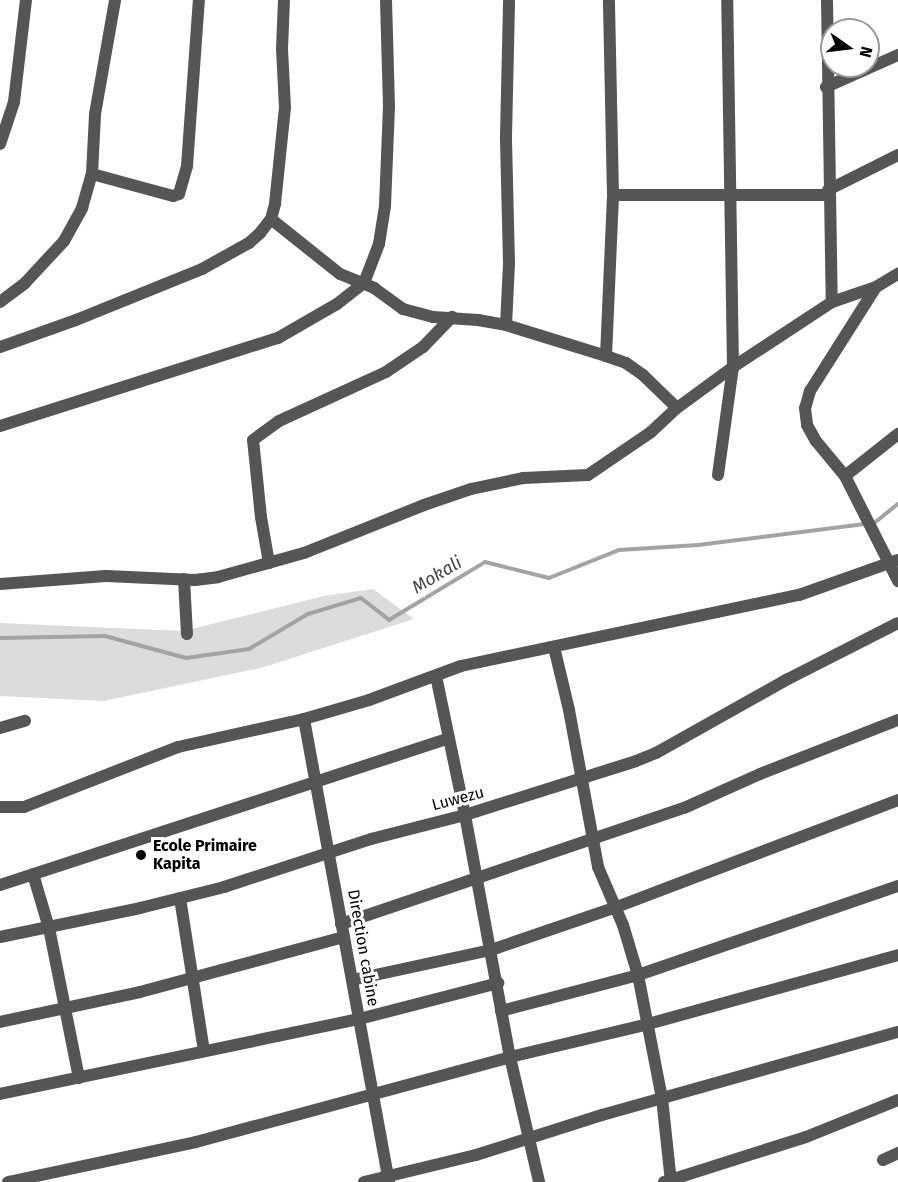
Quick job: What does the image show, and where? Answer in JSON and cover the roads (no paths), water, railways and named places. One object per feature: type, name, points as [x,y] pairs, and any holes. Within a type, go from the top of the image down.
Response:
[{"type":"street","points":[[0,144],[14,102],[26,0]]},
{"type":"street","points":[[0,302],[25,283],[64,241],[82,207],[92,174],[95,114],[116,0]]},
{"type":"street","points":[[92,174],[173,196],[179,194],[187,166],[199,0]]},
{"type":"street","points":[[0,347],[76,320],[202,269],[249,243],[271,219],[275,204],[285,108],[282,49],[284,0]]},
{"type":"street","points":[[0,426],[278,338],[337,304],[364,283],[380,244],[385,206],[389,107],[386,0]]},
{"type":"street","points":[[506,325],[509,263],[506,136],[509,0]]},
{"type":"street","points":[[606,356],[614,195],[609,0]]},
{"type":"street","points":[[718,475],[733,367],[727,0]]},
{"type":"street","points":[[827,0],[826,87],[832,302]]},
{"type":"street","points":[[826,87],[898,55]]},
{"type":"street","points":[[614,195],[828,192],[898,155]]},
{"type":"street","points":[[271,219],[340,274],[364,283],[403,309],[433,317],[452,317],[506,325],[606,356],[644,375],[677,408]]},
{"type":"street","points":[[0,584],[106,576],[184,579],[218,577],[304,553],[471,489],[523,478],[588,475],[651,432],[677,408],[733,367],[832,302],[876,287],[898,274]]},
{"type":"street","points":[[876,287],[810,391],[806,408],[807,425],[816,441],[845,476],[869,527],[895,562],[898,581]]},
{"type":"street","points":[[269,563],[252,440],[279,421],[386,372],[423,347],[452,317]]},
{"type":"street","points":[[845,476],[898,434]]},
{"type":"street","points":[[0,807],[24,807],[178,747],[304,719],[467,665],[799,595],[895,562]]},
{"type":"street","points":[[184,579],[187,634]]},
{"type":"street","name":"Luwezu","points":[[0,937],[49,928],[241,882],[391,833],[465,815],[582,780],[656,753],[788,679],[898,623]]},
{"type":"street","points":[[554,647],[564,686],[597,867],[626,934],[638,975],[662,1098],[668,1181],[806,1137],[898,1100]]},
{"type":"street","points":[[436,676],[498,983],[510,1057],[539,1182]]},
{"type":"street","name":"Direction cabine","points":[[304,719],[389,1179]]},
{"type":"street","points":[[341,924],[477,880],[684,808],[760,774],[898,720]]},
{"type":"street","points":[[0,728],[25,721]]},
{"type":"street","points":[[0,885],[449,738]]},
{"type":"street","points":[[352,980],[491,950],[614,908],[898,800]]},
{"type":"street","points":[[33,874],[49,928],[79,1078]]},
{"type":"street","points":[[501,1011],[638,975],[898,886]]},
{"type":"street","points":[[180,898],[204,1051]]},
{"type":"street","points":[[0,1022],[194,978],[344,938]]},
{"type":"street","points":[[8,1182],[196,1142],[510,1057],[648,1024],[897,958]]},
{"type":"street","points":[[0,1094],[360,1019],[498,983]]},
{"type":"street","points":[[364,1182],[389,1179],[476,1155],[662,1098],[898,1032]]},
{"type":"street","points":[[883,1160],[898,1153]]},
{"type":"waterway","name":"Mokali","points":[[873,524],[898,504]]},
{"type":"waterway","name":"Mokali","points":[[0,638],[105,636],[186,658],[249,649],[308,614],[361,598],[389,620],[485,562],[549,578],[619,550],[698,545],[865,524]]},
{"type":"place","name":"Ecole Primaire Kapita","points":[[141,855]]}]
